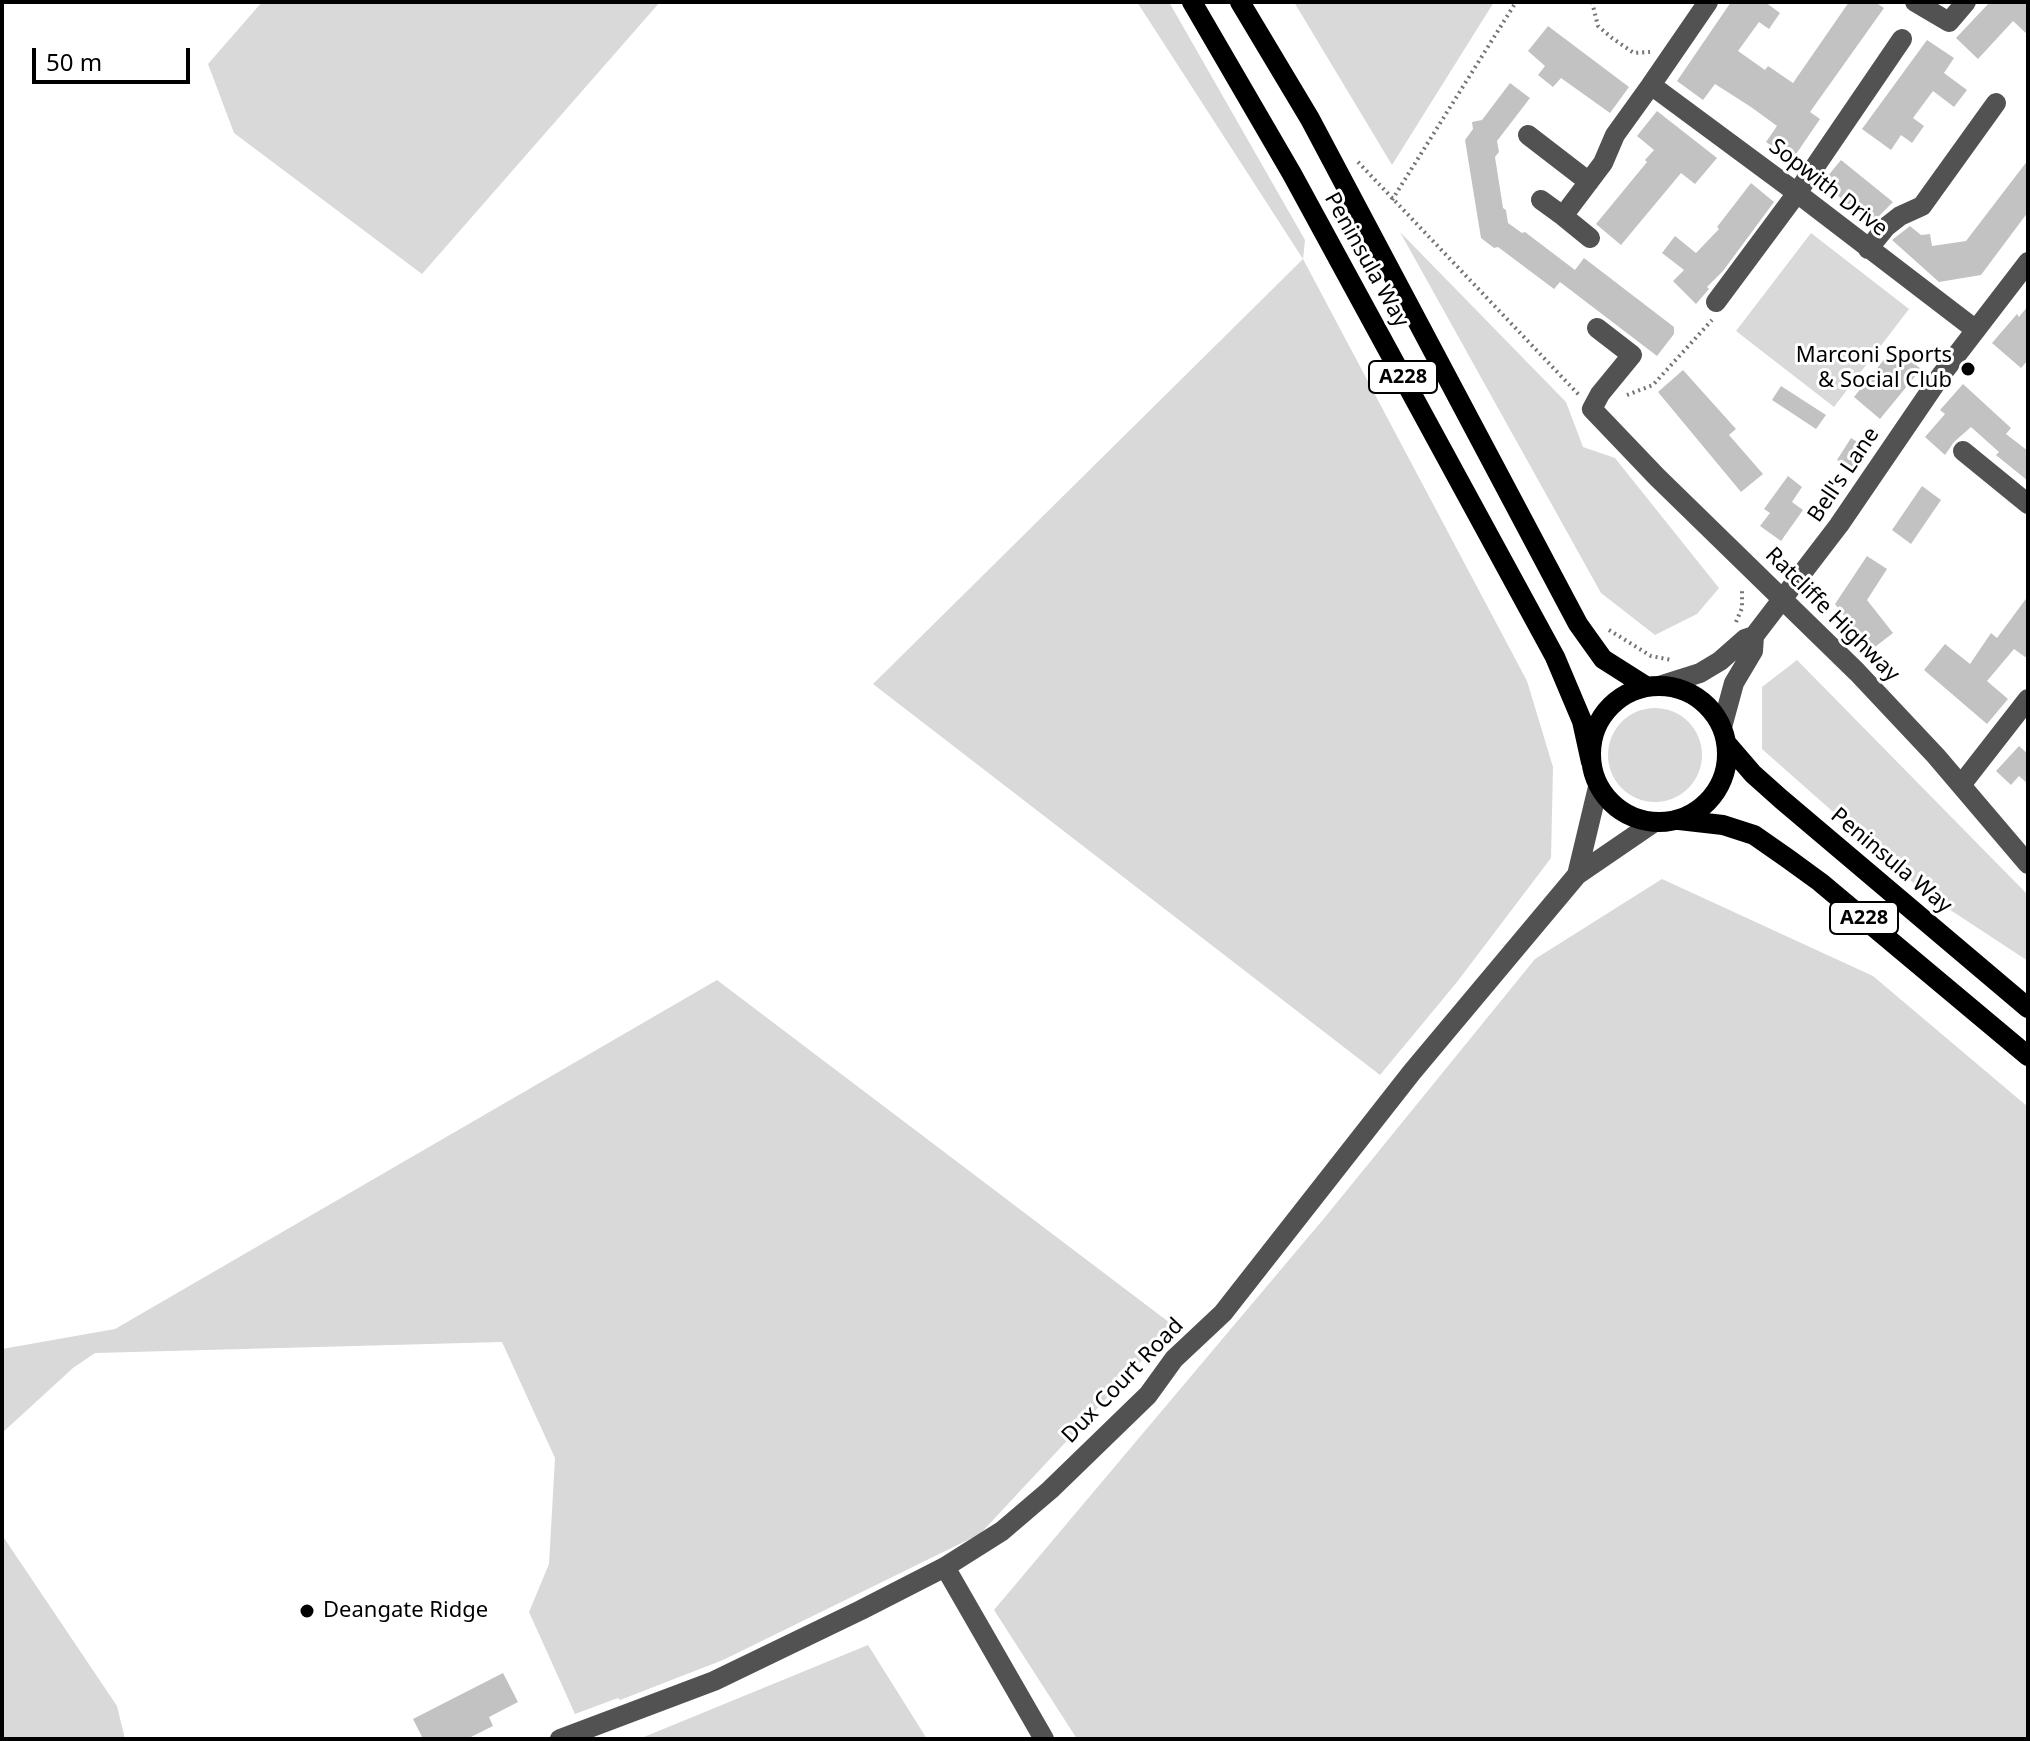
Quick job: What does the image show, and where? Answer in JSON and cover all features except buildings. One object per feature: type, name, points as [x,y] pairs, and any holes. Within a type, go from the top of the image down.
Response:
[{"type":"main road","name":"Peninsula Way","points":[[1192,2],[1292,174],[1555,657],[1582,721],[1591,762]]},
{"type":"main road","name":"Peninsula Way","points":[[1240,2],[1310,119],[1578,624],[1603,659],[1653,685]]},
{"type":"main road","points":[[1653,685],[1683,690],[1702,701],[1713,711],[1725,736],[1723,780],[1711,799],[1699,810],[1679,820],[1653,823],[1626,815],[1610,803],[1598,787],[1591,762],[1596,727],[1607,709],[1623,696],[1653,685]]},
{"type":"main road","name":"Peninsula Way","points":[[1725,736],[1753,774],[2028,1008]]},
{"type":"main road","name":"A228","points":[[1679,820],[1723,825],[1754,835],[1820,882],[2028,1056]]},
{"type":"street","points":[[1563,216],[1603,163],[1615,135],[1708,2]]},
{"type":"street","points":[[1915,2],[1949,22],[1966,2]]},
{"type":"street","points":[[1716,302],[1797,193],[1902,39]]},
{"type":"street","name":"Sopwith Drive","points":[[1651,85],[1976,330]]},
{"type":"street","points":[[1868,249],[1886,227],[1900,216],[1922,206],[1996,103]]},
{"type":"street","points":[[1528,135],[1589,182]]},
{"type":"street","points":[[1541,200],[1590,238]]},
{"type":"street","name":"Bell's Lane","points":[[1653,685],[1700,673],[1745,639],[1754,636],[1839,525],[1942,374],[2028,262]]},
{"type":"street","points":[[1592,409],[1600,394],[1632,355],[1597,328]]},
{"type":"street","name":"Ratcliffe Highway","points":[[1592,409],[1657,477],[1857,672],[1961,785],[2028,864]]},
{"type":"street","points":[[1963,451],[2028,504]]},
{"type":"street","name":"Bell's Lane","points":[[1725,736],[1734,683],[1753,651],[1754,636]]},
{"type":"street","points":[[1961,785],[2028,699]]},
{"type":"street","name":"Dux Court Road","points":[[1577,875],[1598,787]]},
{"type":"street","name":"Dux Court Road","points":[[560,1739],[714,1681],[945,1567],[1002,1531],[1050,1490],[1148,1395],[1174,1359],[1206,1331],[1412,1072],[1577,875],[1653,823]]},
{"type":"street","points":[[945,1567],[1044,1739]]},
{"type":"path","points":[[1392,200],[1516,2]]},
{"type":"path","points":[[1592,2],[1598,26],[1612,38],[1634,53],[1654,51],[1668,61]]},
{"type":"path","points":[[1370,187],[1358,162],[1592,409],[1653,385],[1718,313],[1716,302]]},
{"type":"path","points":[[1734,627],[1742,608],[1741,585],[1755,571]]},
{"type":"path","points":[[1606,626],[1651,656],[1677,659]]},
{"type":"shaded area","points":[[262,2],[660,2],[422,274],[234,133],[208,64]]},
{"type":"shaded area","points":[[1137,2],[1169,2],[1305,240],[1303,259]]},
{"type":"shaded area","points":[[1294,2],[1494,2],[1392,165]]},
{"type":"shaded area","points":[[1400,232],[1566,402],[1583,447],[1615,458],[1719,588],[1697,614],[1655,635],[1601,593]]},
{"type":"shaded area","points":[[1811,233],[1909,309],[1834,407],[1736,331]]},
{"type":"shaded area","points":[[1303,259],[1527,681],[1553,767],[1551,858],[1457,982],[1380,1075],[873,684]]},
{"type":"shaded area","points":[[1797,660],[2028,895],[2028,961],[1926,894],[1762,749],[1762,687]]},
{"type":"shaded area","points":[[1655,708],[1673,711],[1688,722],[1699,737],[1702,755],[1699,773],[1688,788],[1673,799],[1655,802],[1637,799],[1622,788],[1611,773],[1608,755],[1611,737],[1622,722],[1637,711]]},
{"type":"shaded area","points":[[1662,879],[1873,976],[2028,1107],[2028,1739],[1077,1739],[994,1610],[1326,1216],[1535,959]]},
{"type":"shaded area","points":[[717,980],[1174,1326],[980,1534],[723,1660],[575,1714],[529,1612],[549,1564],[555,1458],[502,1342],[95,1353],[73,1368],[2,1433],[2,1349],[115,1329]]},
{"type":"shaded area","points":[[2,1535],[117,1706],[125,1739],[2,1739]]},
{"type":"shaded area","points":[[868,1645],[927,1739],[639,1739]]},
{"type":"place","name":"Marconi Sports & Social Club","points":[[1968,369]]},
{"type":"place","name":"Deangate Ridge","points":[[307,1611]]}]
